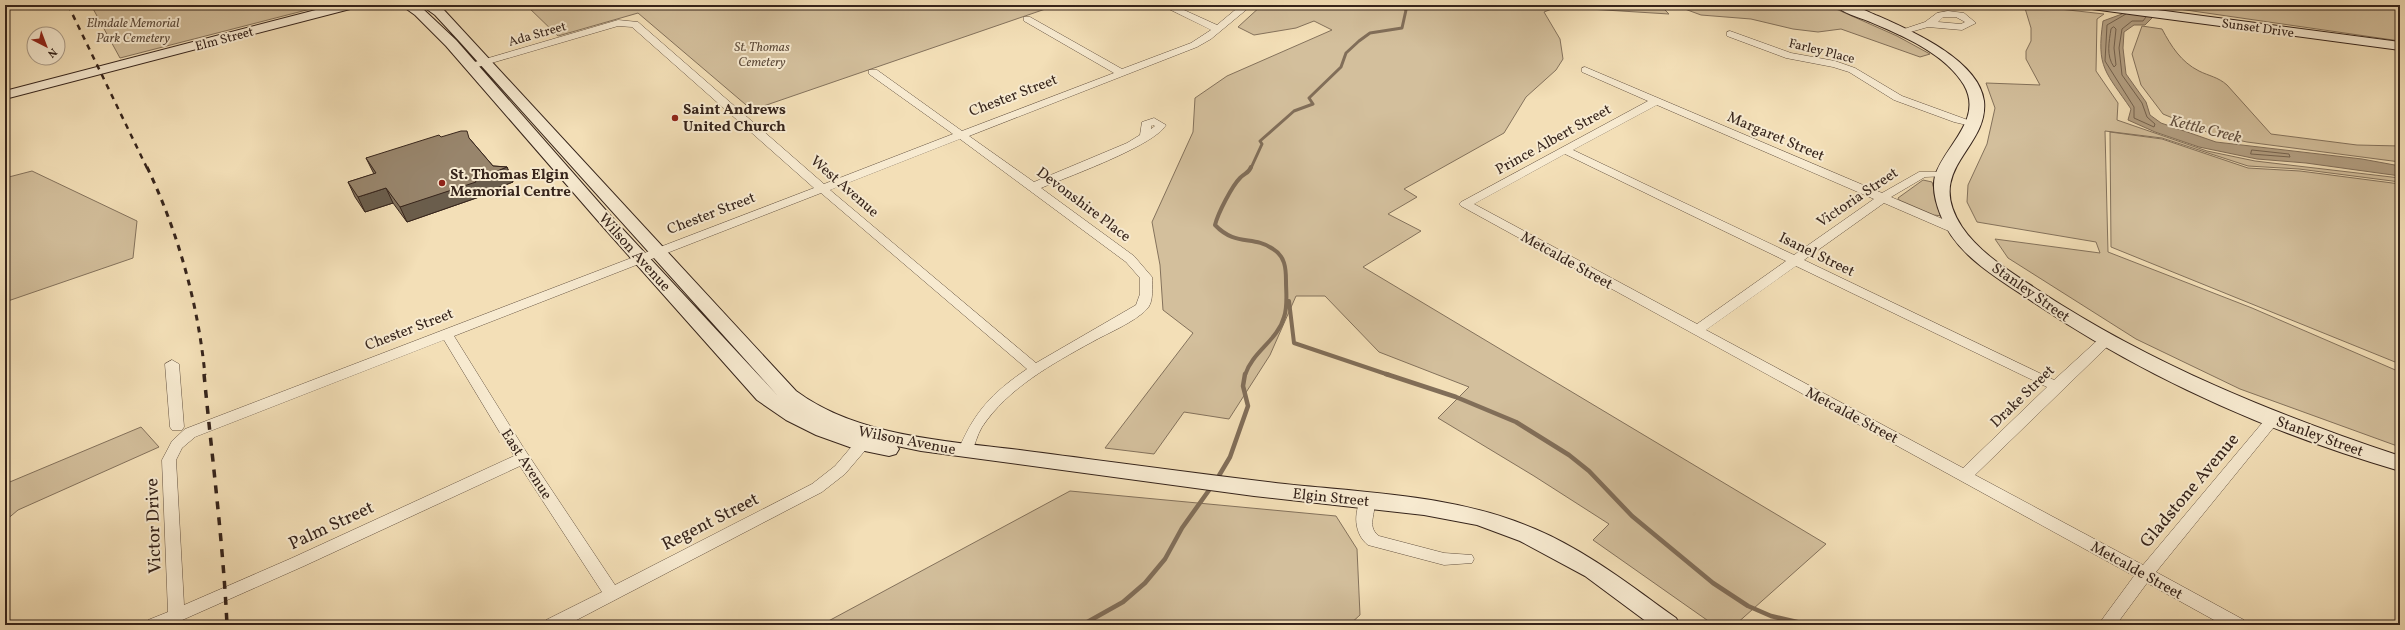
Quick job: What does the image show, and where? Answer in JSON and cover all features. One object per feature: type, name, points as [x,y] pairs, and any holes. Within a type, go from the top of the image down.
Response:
[{"type":"street","name":"Elm Street","points":[[5,95],[350,5]]},
{"type":"street","name":"Wilson Avenue","points":[[407,5],[419,12],[458,41]]},
{"type":"street","name":"Wilson Avenue","points":[[427,5],[439,12],[458,41],[650,255],[789,396],[801,405],[867,439],[965,451]]},
{"type":"street","points":[[1166,5],[1217,29]]},
{"type":"street","name":"Chester Street","points":[[178,433],[197,430],[1120,72],[1194,45],[1247,5]]},
{"type":"street","name":"Stanley Street","points":[[1841,5],[1900,32],[1938,53],[1965,78],[1976,97],[1976,110],[1971,123],[1942,178],[1944,200],[1955,229],[1991,264],[2015,282],[2105,342],[2181,380],[2274,419],[2400,464]]},
{"type":"street","name":"Sunset Drive","points":[[2097,6],[2400,46]]},
{"type":"street","points":[[1027,19],[1120,72]]},
{"type":"street","name":"Ada Street","points":[[478,64],[618,23],[635,24]]},
{"type":"street","name":"West Avenue","points":[[635,24],[822,188],[1036,370]]},
{"type":"street","points":[[1900,32],[1928,24]]},
{"type":"street","name":"Farley Place","points":[[1730,34],[1789,56],[1830,63],[1852,70],[1898,98],[1958,120],[1971,123]]},
{"type":"street","name":"Margaret Street","points":[[1586,70],[1955,229]]},
{"type":"street","name":"Devonshire Place","points":[[873,72],[1130,259],[1146,277],[1147,285],[1142,307],[1036,370]]},
{"type":"street","name":"Prince Albert Street","points":[[1466,204],[1656,101]]},
{"type":"street","points":[[1033,187],[1132,144],[1145,135]]},
{"type":"street","name":"Isanel Street","points":[[1566,150],[2056,386]]},
{"type":"street","name":"Victoria Street","points":[[1696,331],[1881,198],[1923,174],[1944,174]]},
{"type":"street","name":"Metcalde Street","points":[[1466,204],[1696,331],[2238,625]]},
{"type":"street","name":"East Avenue","points":[[446,333],[523,458],[612,594]]},
{"type":"street","name":"Drake Street","points":[[1964,476],[2056,386],[2105,342]]},
{"type":"street","points":[[172,364],[178,433]]},
{"type":"street","points":[[965,451],[968,440],[984,413],[1036,370]]},
{"type":"street","name":"Gladstone Avenue","points":[[2106,625],[2145,574],[2274,419]]},
{"type":"street","name":"Victor Drive","points":[[176,614],[169,460],[178,433]]},
{"type":"street","name":"Regent Street","points":[[552,625],[817,488],[840,470],[867,439]]},
{"type":"street","name":"Elgin Street","points":[[965,451],[1466,514],[1528,535],[1593,570],[1668,625]]},
{"type":"street","name":"Palm Street","points":[[154,625],[176,614],[298,562],[523,458]]},
{"type":"street","points":[[1367,501],[1364,531],[1367,536],[1374,541],[1444,559],[1466,559]]},
{"type":"green space","name":"Elmdale Memorial Park Cemetery","points":[[91,5],[326,5],[120,58]]},
{"type":"green space","name":"St. Thomas Cemetery","points":[[526,5],[1057,5],[752,110],[638,13],[558,36]]},
{"type":"green space","points":[[1262,5],[1660,5],[1669,14],[1557,7],[1544,12],[1560,39],[1563,59],[1556,70],[1526,97],[1504,133],[1404,189],[1417,197],[1388,214],[1421,231],[1363,267],[1826,544],[1735,625],[1714,625],[1593,540],[1609,524],[1534,476],[1438,418],[1469,387],[1379,352],[1325,296],[1296,296],[1270,355],[1229,419],[1184,412],[1154,454],[1105,448],[1193,333],[1163,310],[1160,265],[1152,222],[1193,132],[1195,98],[1227,76],[1332,30],[1314,21],[1296,28],[1254,35],[1238,27]]},
{"type":"green space","points":[[1674,5],[1827,5],[1897,36],[1930,54],[1920,57],[1841,29],[1818,32],[1793,29],[1751,19],[1701,15]]},
{"type":"green space","points":[[2024,5],[2104,14],[2097,19],[2096,71],[2118,103],[2117,120],[2207,151],[2255,161],[2400,178],[2400,182],[2299,169],[2248,166],[2162,138],[2105,131],[2108,252],[2252,308],[2400,372],[2400,447],[2240,389],[2136,339],[2008,258],[1995,239],[2100,253],[2096,242],[1977,222],[1967,202],[1968,185],[1987,144],[1995,108],[1986,83],[2040,85],[2026,59],[2026,51],[2031,41],[2031,28]]},
{"type":"green space","points":[[2165,5],[2400,5],[2400,41],[2165,7]]},
{"type":"green space","points":[[2142,26],[2162,29],[2173,47],[2187,63],[2203,73],[2224,82],[2271,134],[2357,145],[2400,146],[2400,162],[2247,142],[2214,135],[2163,114],[2141,85],[2132,54]]},
{"type":"green space","points":[[2110,132],[2162,139],[2248,168],[2300,171],[2400,184],[2400,364],[2111,247]]},
{"type":"green space","points":[[32,171],[137,221],[133,258],[5,302],[5,178]]},
{"type":"green space","points":[[1923,180],[1932,182],[1942,216],[1934,215],[1899,200],[1898,198]]},
{"type":"green space","points":[[141,427],[159,447],[18,510],[5,521],[5,484]]},
{"type":"green space","points":[[1070,491],[1336,516],[1357,549],[1360,615],[1349,625],[821,625]]},
{"type":"water","name":"Kettle Creek","points":[[2122,5],[2155,5],[2151,9],[2152,18],[2145,25],[2134,25],[2124,32],[2123,48],[2126,74],[2146,102],[2150,115],[2161,123],[2216,142],[2362,159],[2400,166],[2400,176],[2306,163],[2257,159],[2199,147],[2155,132],[2128,120],[2131,109],[2105,69],[2101,49],[2103,21],[2122,14]]},
{"type":"building","name":"St. Thomas Elgin Memorial Centre","points":[[461,131],[467,131],[469,138],[493,166],[507,167],[475,180],[476,182],[400,207],[386,188],[358,197],[348,182],[376,173],[366,158],[439,135],[441,137]]},
{"type":"waterway","points":[[1251,168],[1262,144],[1260,141],[1294,111],[1313,104],[1309,98],[1341,67],[1346,53],[1370,33],[1402,28],[1406,10],[1401,5]]},
{"type":"waterway","points":[[1245,375],[1253,359],[1276,333],[1281,325],[1286,304],[1286,272],[1280,255],[1266,245],[1258,242],[1237,239],[1230,236],[1215,225],[1229,193],[1240,178],[1249,171],[1251,167]]},
{"type":"waterway","points":[[1289,301],[1294,343],[1387,374]]},
{"type":"waterway","points":[[1217,479],[1230,457],[1248,406],[1243,386],[1245,374]]},
{"type":"waterway","points":[[1387,374],[1456,397],[1516,422],[1569,455],[1589,471],[1632,516],[1713,583],[1748,606],[1771,616],[1810,625]]},
{"type":"waterway","points":[[1082,625],[1123,602],[1145,583],[1165,559],[1182,528],[1212,486]]},
{"type":"railway","points":[[68,5],[147,168]]},
{"type":"railway","points":[[147,167],[168,217],[185,268],[197,321],[205,375]]},
{"type":"railway","points":[[204,374],[220,531],[227,625]]},
{"type":"place","name":"Saint Andrews United Church","points":[[675,118]]},
{"type":"place","name":"St. Thomas Elgin Memorial Centre","points":[[442,183]]}]
